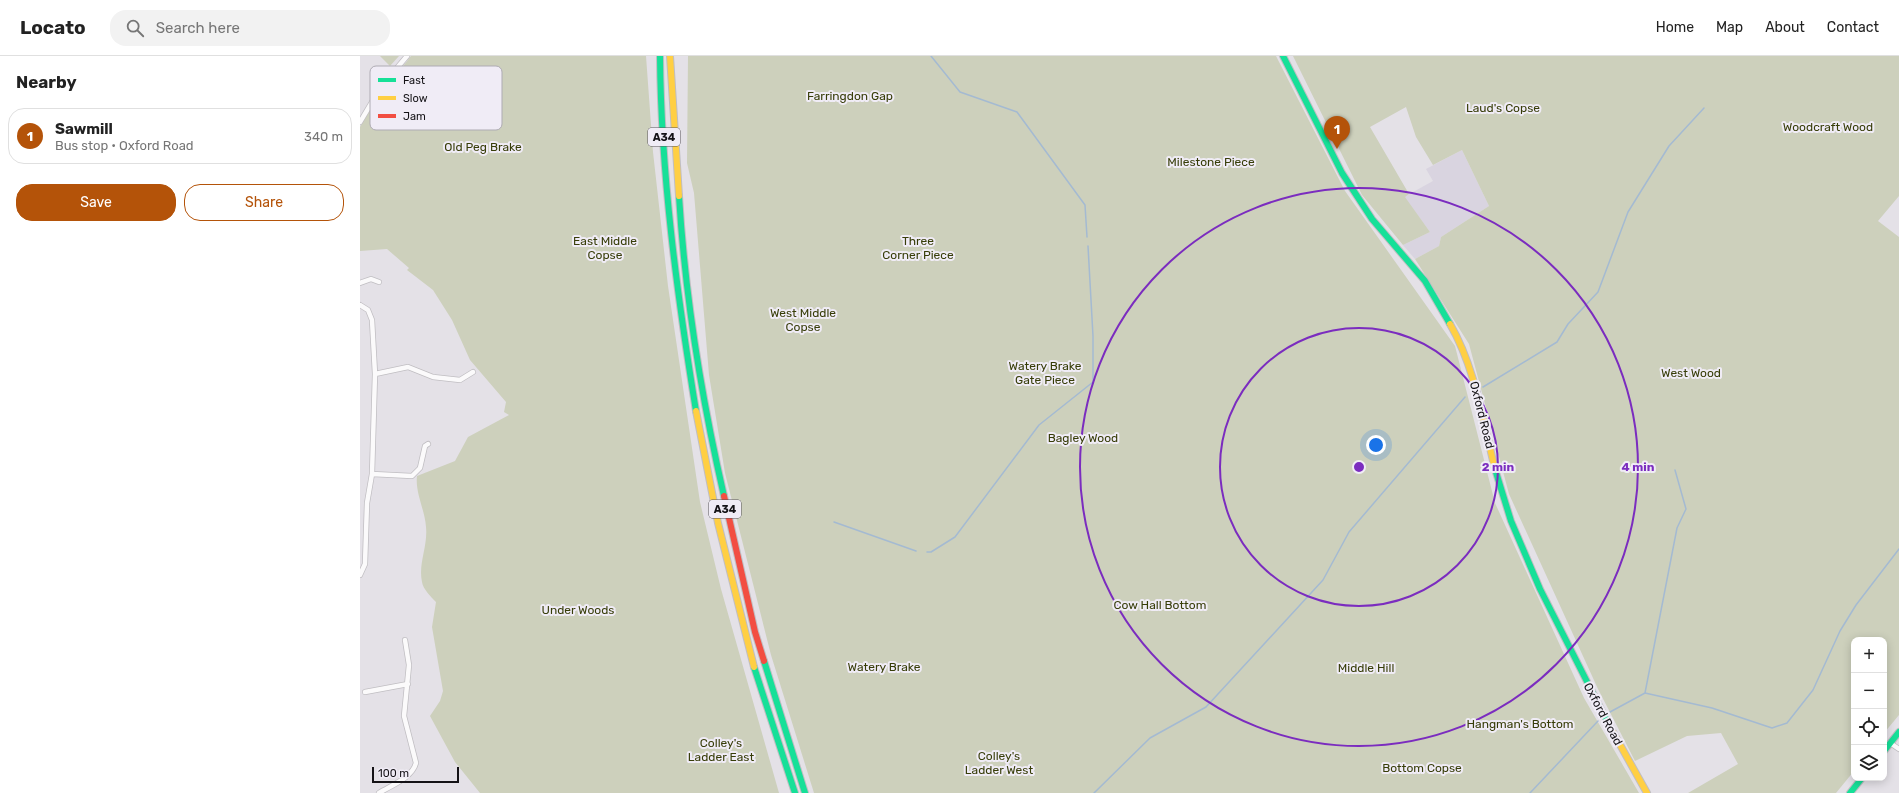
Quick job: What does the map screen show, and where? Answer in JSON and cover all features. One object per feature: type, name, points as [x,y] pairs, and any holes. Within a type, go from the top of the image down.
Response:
[{"type":"main road","name":"A34","points":[[660,56],[670,218],[680,310],[696,409],[717,519],[745,635],[795,793]]},
{"type":"main road","name":"A34","points":[[670,56],[680,218],[690,309],[715,458],[755,632],[805,793]]},
{"type":"main road","name":"Oxford Road","points":[[1283,56],[1342,173],[1372,219],[1425,281],[1461,344],[1475,388],[1501,492],[1511,520],[1540,589],[1589,688],[1646,793]]},
{"type":"main road","points":[[1887,747],[1899,732]]},
{"type":"main road","points":[[1850,793],[1860,781]]},
{"type":"street","points":[[399,66],[407,56]]},
{"type":"street","points":[[360,122],[370,105]]},
{"type":"street","points":[[360,283],[371,279],[378,280]]},
{"type":"street","points":[[360,305],[368,310],[372,320],[376,374],[372,474],[367,503],[365,564],[360,575]]},
{"type":"street","points":[[376,374],[408,367],[433,377],[460,380],[473,372]]},
{"type":"street","points":[[372,474],[412,476],[420,468],[425,446],[428,444]]},
{"type":"street","points":[[379,793],[409,775],[414,770],[415,755],[404,716],[409,666],[405,640]]},
{"type":"street","points":[[366,692],[408,684]]},
{"type":"street","points":[[1890,743],[1899,749]]},
{"type":"shaded area","points":[[1462,150],[1489,206],[1441,237],[1439,246],[1415,259],[1403,245],[1430,232],[1404,197],[1433,181],[1426,169]]},
{"type":"green space","points":[[380,56],[399,56],[390,66]]},
{"type":"green space","points":[[411,56],[646,56],[653,152],[668,286],[700,502],[721,589],[779,793],[480,793],[455,762],[430,716],[440,701],[443,691],[432,627],[436,602],[424,587],[421,575],[426,541],[426,527],[417,489],[417,476],[455,461],[468,437],[509,415],[504,412],[506,402],[470,360],[452,320],[433,290],[407,270],[409,268],[387,249],[360,251],[360,127],[370,108],[370,130],[502,130],[502,66],[403,66]]},
{"type":"green space","name":"Bagley Wood","points":[[688,56],[1276,56],[1345,191],[1455,346],[1495,503],[1584,698],[1639,793],[814,793],[771,655],[725,473],[709,375],[694,193],[687,163]]},
{"type":"green space","name":"West Wood","points":[[1293,56],[1899,56],[1899,196],[1878,221],[1899,237],[1899,715],[1887,729],[1887,637],[1851,637],[1851,775],[1836,793],[1688,793],[1738,764],[1721,733],[1687,736],[1635,761],[1598,689],[1509,494],[1469,344],[1415,259],[1439,246],[1441,237],[1489,206],[1462,150],[1433,165],[1416,137],[1406,107],[1370,127],[1409,194],[1405,197],[1430,232],[1403,245],[1362,195]]},
{"type":"waterway","points":[[931,56],[960,92],[1017,112],[1085,205],[1087,237]]},
{"type":"waterway","points":[[1483,387],[1557,342],[1568,324],[1598,292],[1628,212],[1669,146],[1704,108]]},
{"type":"waterway","points":[[927,552],[931,552],[955,537],[1039,425],[1093,382],[1093,336],[1088,246]]},
{"type":"waterway","points":[[1094,793],[1150,738],[1206,707],[1323,580],[1349,532],[1465,397]]},
{"type":"waterway","points":[[1610,712],[1645,693],[1677,528],[1686,509],[1675,470]]},
{"type":"waterway","points":[[834,522],[916,551]]},
{"type":"waterway","points":[[1645,693],[1712,708],[1772,728],[1787,723],[1813,690],[1840,631],[1856,605],[1899,549]]},
{"type":"waterway","points":[[1530,793],[1598,721]]},
{"type":"traffic: fast","points":[[660,56],[663,145],[671,234],[682,323],[696,411]]},
{"type":"traffic: fast","points":[[1283,56],[1342,173],[1372,219],[1425,281],[1450,324]]},
{"type":"traffic: fast","points":[[679,196],[685,271],[690,309],[702,385],[724,496]]},
{"type":"traffic: fast","points":[[1495,469],[1511,521],[1540,589],[1609,725]]},
{"type":"traffic: fast","points":[[764,661],[805,793]]},
{"type":"traffic: fast","points":[[754,667],[795,793]]},
{"type":"traffic: fast","points":[[1887,747],[1899,732]]},
{"type":"traffic: fast","points":[[1850,793],[1860,781]]},
{"type":"traffic: slow","points":[[670,56],[679,196]]},
{"type":"traffic: slow","points":[[1450,324],[1459,341],[1472,376],[1495,469]]},
{"type":"traffic: slow","points":[[696,411],[718,523],[754,667]]},
{"type":"traffic: slow","points":[[1609,725],[1647,793]]},
{"type":"traffic: jam","points":[[724,496],[755,632],[764,661]]},
{"type":"place","name":"Sawmill","points":[[1337,149]]},
{"type":"park label","name":"Farringdon Gap","points":[[850,96]]},
{"type":"park label","name":"Laud's Copse","points":[[1503,108]]},
{"type":"park label","name":"Woodcraft Wood","points":[[1828,127]]},
{"type":"park label","name":"Old Peg Brake","points":[[483,147]]},
{"type":"park label","name":"Milestone Piece","points":[[1211,162]]},
{"type":"park label","name":"East Middle Copse","points":[[605,248]]},
{"type":"park label","name":"Three Corner Piece","points":[[918,248]]},
{"type":"park label","name":"West Middle Copse","points":[[803,320]]},
{"type":"park label","name":"Watery Brake Gate Piece","points":[[1045,373]]},
{"type":"park label","name":"Cow Hall Bottom","points":[[1160,605]]},
{"type":"park label","name":"Under Woods","points":[[578,610]]},
{"type":"park label","name":"Watery Brake","points":[[884,667]]},
{"type":"park label","name":"Middle Hill","points":[[1366,668]]},
{"type":"park label","name":"Hangman's Bottom","points":[[1520,724]]},
{"type":"park label","name":"Colley's Ladder East","points":[[721,750]]},
{"type":"park label","name":"Colley's Ladder West","points":[[999,763]]},
{"type":"park label","name":"Bottom Copse","points":[[1422,768]]}]
